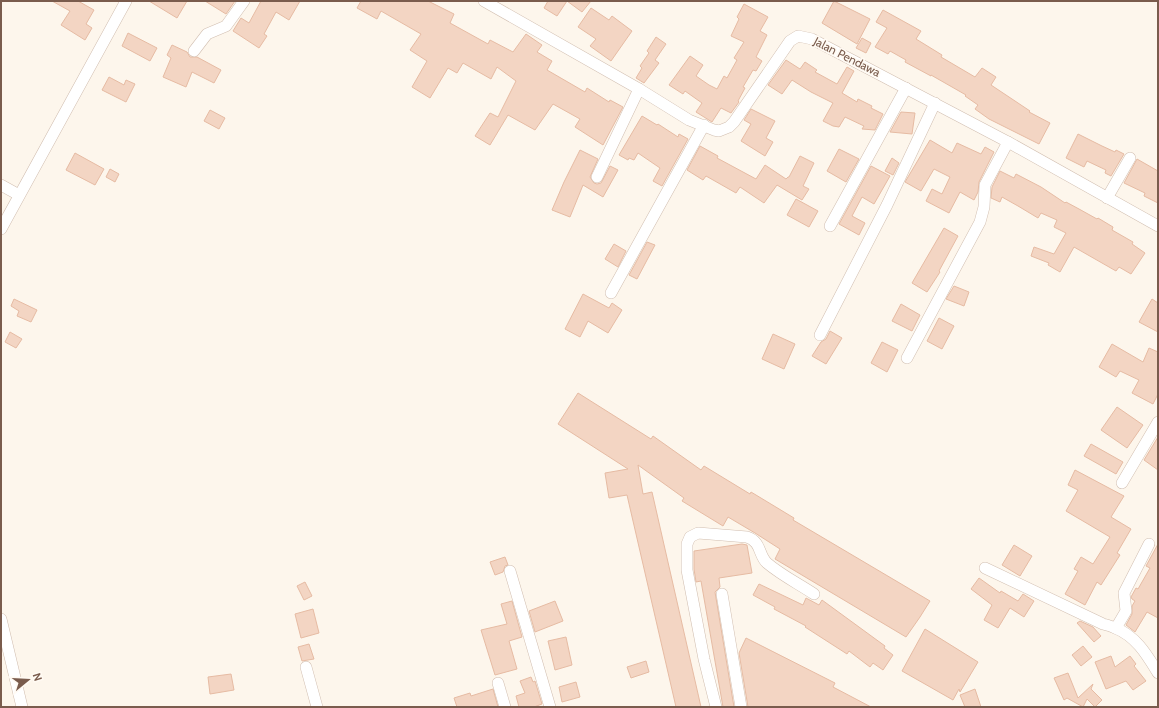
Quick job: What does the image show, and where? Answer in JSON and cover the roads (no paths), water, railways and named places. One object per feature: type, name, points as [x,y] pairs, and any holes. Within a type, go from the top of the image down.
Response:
[{"type":"street","points":[[1,229],[126,1]]},
{"type":"street","points":[[194,51],[207,34],[226,26],[244,1]]},
{"type":"street","name":"Jalan Pendawa","points":[[484,1],[639,89],[689,120],[714,130],[724,130],[729,127],[740,114],[786,46],[794,38],[802,36],[821,43],[1008,142],[1158,226]]},
{"type":"street","points":[[830,226],[906,88]]},
{"type":"street","points":[[597,177],[639,89]]},
{"type":"street","points":[[820,335],[887,205],[935,104]]},
{"type":"street","points":[[611,293],[704,125]]},
{"type":"street","points":[[907,358],[980,222],[984,207],[985,185],[1008,142]]},
{"type":"street","points":[[1107,198],[1130,158]]},
{"type":"street","points":[[1,185],[19,195]]},
{"type":"street","points":[[1122,483],[1158,422]]},
{"type":"street","points":[[716,707],[704,659],[687,570],[686,544],[690,537],[698,533],[747,537],[752,539],[758,545],[767,563],[814,594]]},
{"type":"street","points":[[1116,628],[1126,611],[1124,593],[1149,544]]},
{"type":"street","points":[[985,568],[1103,624],[1116,628],[1140,646],[1158,674]]},
{"type":"street","points":[[510,571],[550,707]]},
{"type":"street","points":[[722,594],[741,707]]},
{"type":"street","points":[[1,619],[22,707]]},
{"type":"street","points":[[306,667],[317,707]]},
{"type":"street","points":[[498,683],[505,707]]}]
